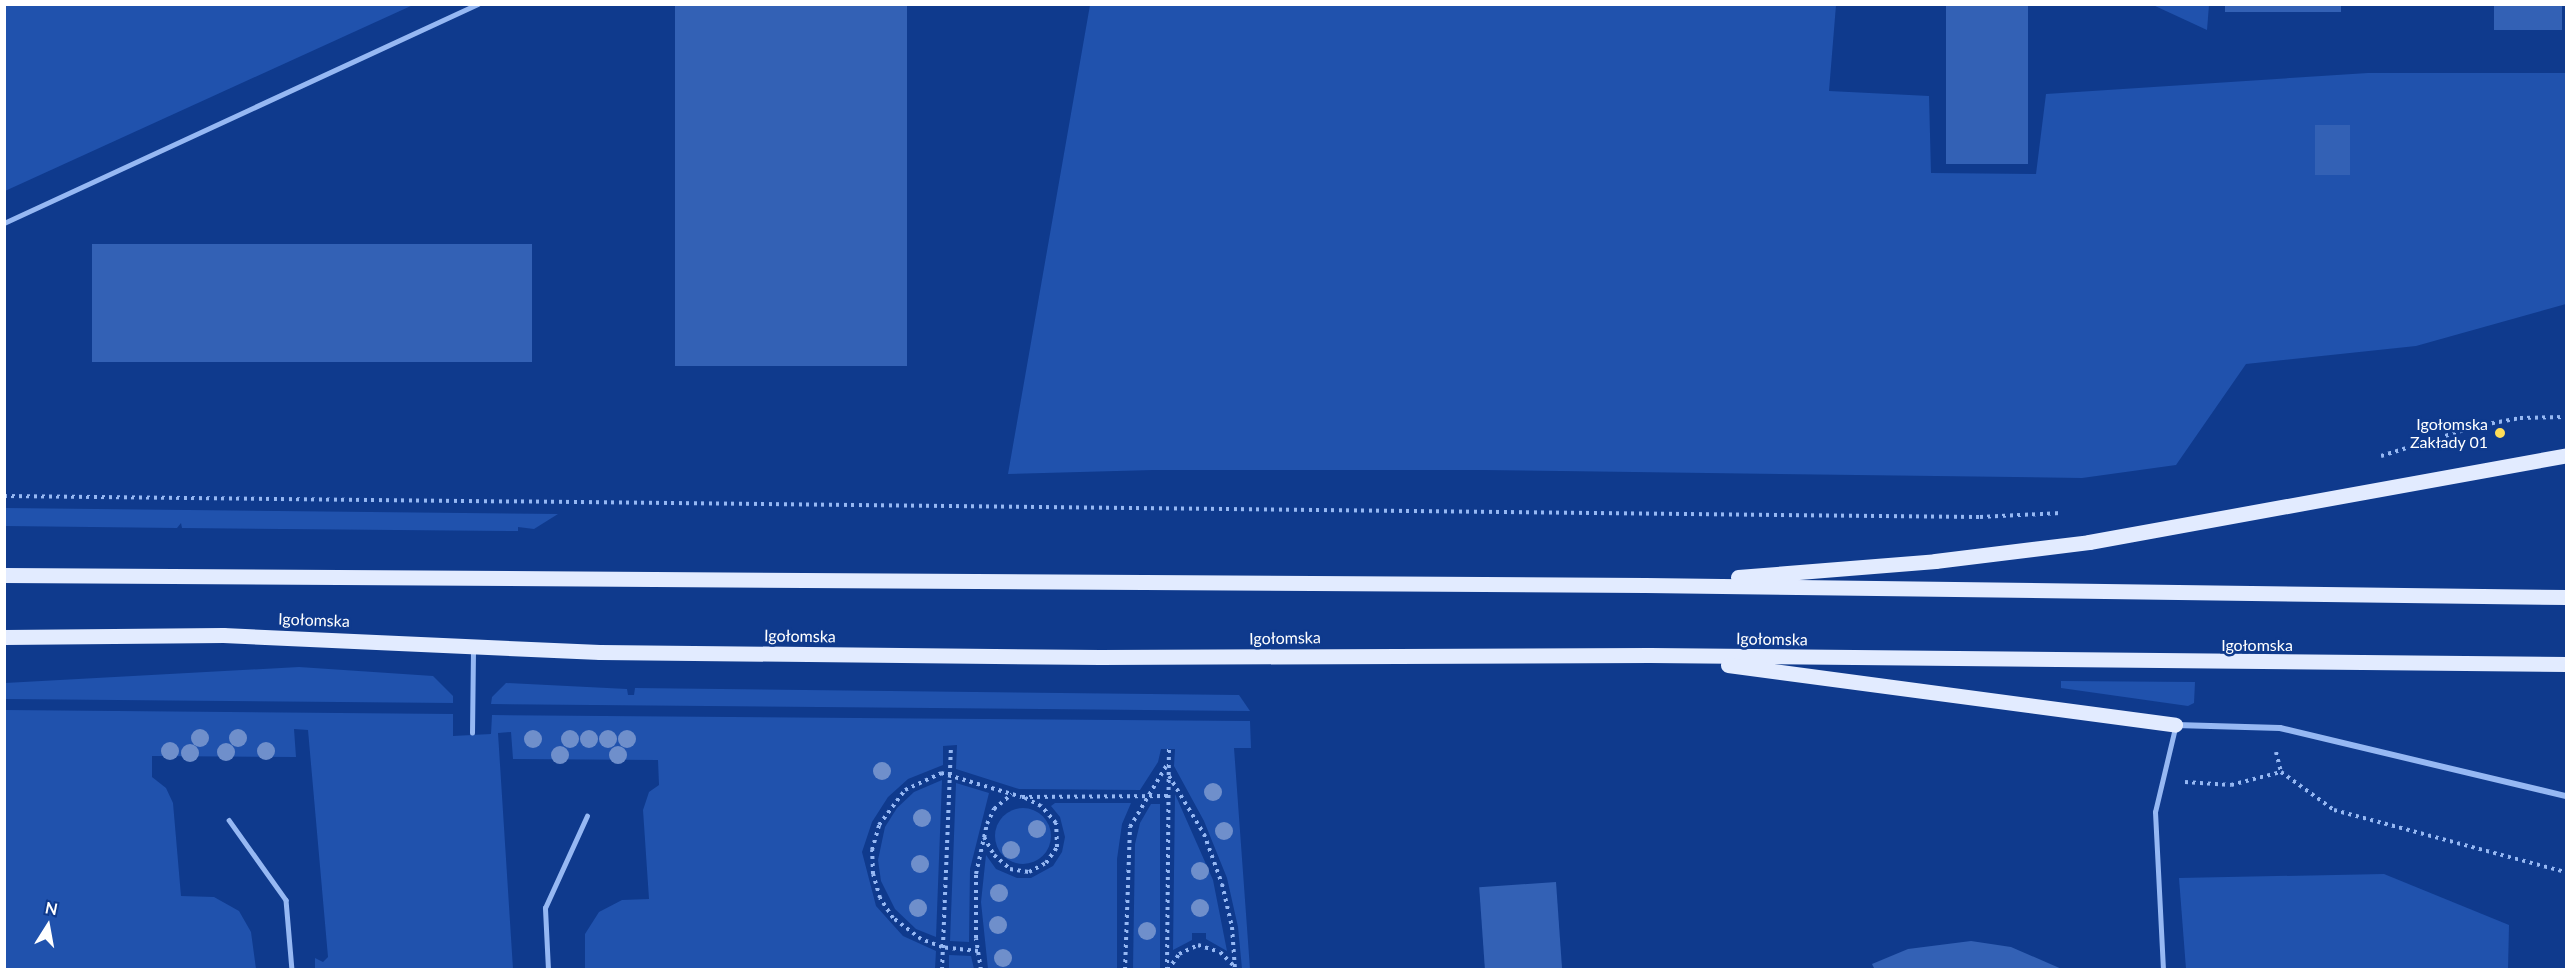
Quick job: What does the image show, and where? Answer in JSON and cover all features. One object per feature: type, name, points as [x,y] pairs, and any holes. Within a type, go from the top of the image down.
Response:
[{"type":"main road","points":[[1645,585],[1935,561],[2067,545],[2566,455]]},
{"type":"main road","points":[[4,575],[1645,585],[2566,597]]},
{"type":"main road","name":"Igołomska","points":[[4,637],[235,636],[600,652],[1100,657],[1650,655],[2566,664]]},
{"type":"main road","points":[[1650,655],[2175,725]]},
{"type":"street","points":[[2175,725],[2280,728],[2566,796]]},
{"type":"lane","points":[[4,223],[478,4]]},
{"type":"lane","points":[[472,734],[473,645]]},
{"type":"lane","points":[[2163,969],[2155,812],[2175,725]]},
{"type":"lane","points":[[548,969],[545,908],[587,816]]},
{"type":"lane","points":[[229,820],[286,900],[292,969]]},
{"type":"path","points":[[2374,458],[2477,426],[2520,418],[2566,417]]},
{"type":"path","points":[[4,496],[1980,517],[2064,513]]},
{"type":"path","points":[[2280,728],[2275,758],[2281,772],[2334,810],[2566,872]]},
{"type":"path","points":[[942,969],[951,749]]},
{"type":"path","points":[[1167,969],[1168,749]]},
{"type":"path","points":[[1125,969],[1128,837],[1146,796],[1168,763]]},
{"type":"path","points":[[2194,784],[2231,785],[2281,772]]},
{"type":"path","points":[[978,951],[942,947],[921,939],[893,918],[880,898],[872,862],[879,825],[897,797],[924,779],[950,774],[1022,797],[1041,806],[1056,823],[1057,847],[1046,863],[1029,872],[1010,869],[994,855],[984,837]]},
{"type":"path","points":[[1168,776],[1189,805],[1219,875],[1232,927],[1235,969]]},
{"type":"path","points":[[981,969],[975,890],[984,837],[994,809],[1012,794]]},
{"type":"path","points":[[1022,797],[1168,796]]},
{"type":"path","points":[[1167,969],[1179,954],[1198,945],[1220,952],[1235,969]]},
{"type":"shaded area","points":[[5,4],[413,4],[413,5],[5,191]]},
{"type":"shaded area","points":[[1090,5],[1836,5],[1829,91],[1929,96],[1931,173],[2036,174],[2046,94],[2368,73],[2566,73],[2566,304],[2416,346],[2246,364],[2176,465],[2082,478],[1483,470],[1153,470],[1008,474]]},
{"type":"shaded area","points":[[2153,5],[2209,5],[2207,30]]},
{"type":"shaded area","points":[[5,508],[558,514],[534,529],[518,527],[518,531],[182,528],[181,523],[177,528],[5,526]]},
{"type":"shaded area","points":[[299,667],[433,676],[453,696],[453,703],[5,699],[5,683]]},
{"type":"shaded area","points":[[2061,681],[2195,682],[2194,703],[2188,706],[2061,688]]},
{"type":"shaded area","points":[[506,683],[627,689],[628,695],[634,695],[635,688],[1239,695],[1250,711],[491,704],[492,697]]},
{"type":"shaded area","points":[[5,710],[453,714],[453,736],[491,734],[492,715],[1250,721],[1251,748],[1234,748],[1250,969],[1242,969],[1238,927],[1227,878],[1204,821],[1174,766],[1175,749],[1161,749],[1158,762],[1140,790],[1019,789],[956,769],[957,745],[943,746],[943,765],[908,779],[888,797],[872,822],[862,852],[876,906],[903,936],[936,951],[935,969],[585,969],[585,934],[599,912],[622,900],[649,899],[643,810],[649,792],[659,785],[658,760],[513,759],[511,732],[498,733],[513,969],[315,969],[315,958],[323,962],[328,957],[308,730],[294,729],[296,757],[152,756],[152,777],[166,788],[173,803],[181,896],[214,897],[239,911],[251,932],[256,969],[5,970]]},
{"type":"shaded area","points":[[942,780],[936,937],[916,929],[895,909],[881,881],[878,860],[885,827],[897,808],[914,792]]},
{"type":"shaded area","points":[[956,783],[989,793],[970,869],[969,942],[950,941]]},
{"type":"shaded area","points":[[1175,794],[1213,880],[1227,951],[1206,939],[1206,933],[1192,933],[1192,940],[1173,950]]},
{"type":"shaded area","points":[[1055,803],[1131,803],[1122,824],[1117,859],[1117,969],[988,969],[981,902],[986,855],[996,869],[1017,878],[1031,878],[1053,866],[1062,852],[1065,837],[1060,817],[1051,806]]},
{"type":"shaded area","points":[[1151,804],[1160,804],[1160,969],[1133,969],[1135,844],[1140,823]]},
{"type":"shaded area","points":[[1017,808],[1029,808],[1039,812],[1047,820],[1051,836],[1047,852],[1039,860],[1029,864],[1017,864],[1007,860],[999,852],[995,842],[995,830],[999,820],[1007,812]]},
{"type":"shaded area","points":[[2384,874],[2509,925],[2508,969],[2186,969],[2179,878]]},
{"type":"shaded area","points":[[949,955],[971,956],[974,969],[949,969]]},
{"type":"building","points":[[675,4],[907,4],[907,366],[675,366]]},
{"type":"building","points":[[1946,4],[2028,4],[2028,164],[1946,164]]},
{"type":"building","points":[[2225,4],[2341,4],[2341,12],[2225,12]]},
{"type":"building","points":[[2494,4],[2562,4],[2562,30],[2494,30]]},
{"type":"building","points":[[2315,125],[2350,125],[2350,175],[2315,175]]},
{"type":"building","points":[[92,244],[532,244],[532,362],[92,362]]},
{"type":"building","points":[[1556,882],[1562,970],[1485,970],[1479,887]]},
{"type":"building","points":[[1971,941],[2011,947],[2064,970],[1875,970],[1872,964],[1908,949]]},
{"type":"place","name":"Igołomska Zakłady 01","points":[[2500,433]]}]
